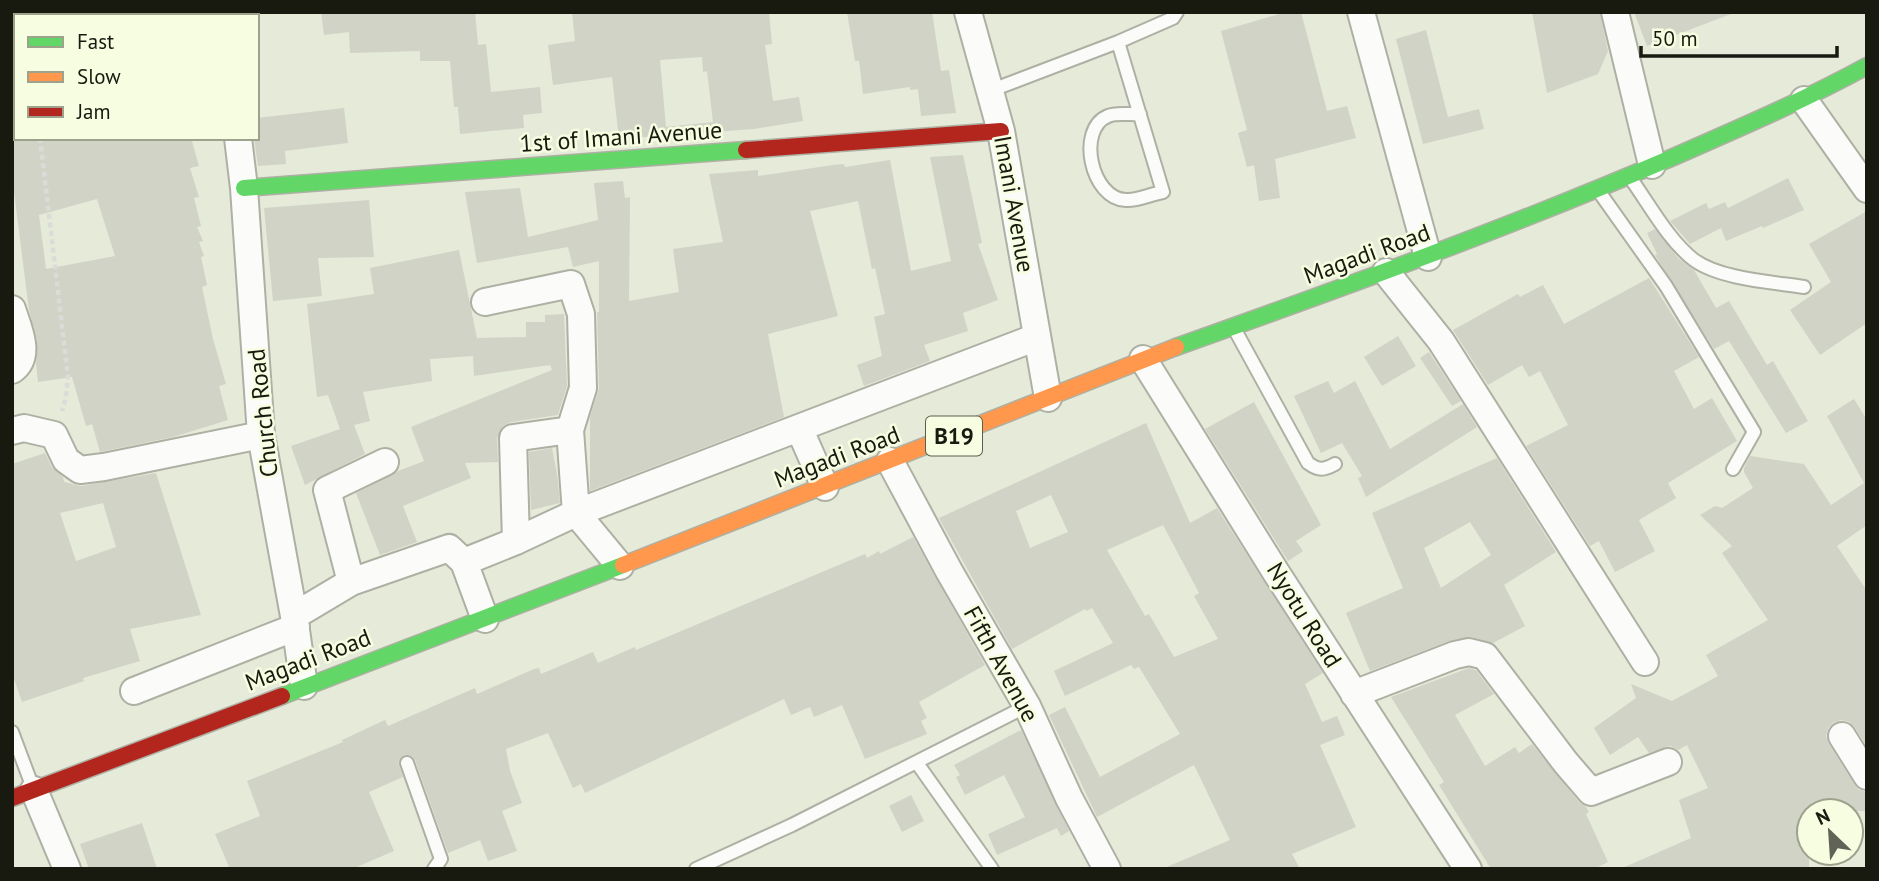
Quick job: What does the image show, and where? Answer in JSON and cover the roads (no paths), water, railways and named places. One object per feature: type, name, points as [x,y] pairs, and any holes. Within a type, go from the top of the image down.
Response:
[{"type":"main road","name":"Magadi Road","points":[[23,794],[825,487],[1143,359],[1428,257],[1598,190],[1804,100],[1867,66]]},
{"type":"main road","name":"1st of Imani Avenue","points":[[244,188],[1002,131]]},
{"type":"street","name":"Imani Avenue","points":[[968,12],[1002,131],[1048,398]]},
{"type":"street","points":[[1361,12],[1428,257]]},
{"type":"street","points":[[1615,12],[1640,170]]},
{"type":"street","points":[[1804,100],[1867,189]]},
{"type":"street","name":"Church Road","points":[[238,140],[261,435],[295,621],[304,686]]},
{"type":"street","points":[[1386,272],[1441,341],[1645,662]]},
{"type":"street","points":[[485,302],[570,284],[580,314],[583,388],[570,430],[576,513],[620,566]]},
{"type":"street","points":[[12,309],[22,339],[22,357],[18,366],[12,370]]},
{"type":"street","points":[[464,562],[576,513],[1037,337]]},
{"type":"street","name":"Nyotu Road","points":[[1143,359],[1468,869]]},
{"type":"street","points":[[12,431],[24,428],[54,435],[65,460],[80,470],[261,435]]},
{"type":"street","points":[[799,428],[825,487]]},
{"type":"street","points":[[516,541],[513,438],[570,430]]},
{"type":"street","name":"Fifth Avenue","points":[[890,461],[949,571],[1027,706],[1069,798],[1107,869]]},
{"type":"street","points":[[351,582],[327,490],[385,462]]},
{"type":"street","points":[[134,691],[295,621],[351,582],[449,548],[464,562],[485,619]]},
{"type":"street","points":[[1354,694],[1469,652],[1485,656],[1591,792],[1668,762]]},
{"type":"street","points":[[1842,736],[1867,776]]},
{"type":"street","points":[[23,794],[67,869]]},
{"type":"lane","points":[[992,90],[1118,42],[1173,18],[1177,12]]},
{"type":"lane","points":[[1118,42],[1140,114],[1163,192],[1126,200],[1111,197],[1100,185],[1093,167],[1090,140],[1099,123],[1109,115],[1140,114]]},
{"type":"lane","points":[[1640,170],[1669,233],[1694,260],[1720,272],[1804,287]]},
{"type":"lane","points":[[1598,190],[1666,286],[1754,432],[1732,469]]},
{"type":"lane","points":[[1233,327],[1308,463],[1314,468],[1324,470],[1335,464]]},
{"type":"lane","points":[[696,869],[792,825],[1027,706]]},
{"type":"lane","points":[[12,732],[23,794]]},
{"type":"lane","points":[[407,763],[441,859],[434,869]]},
{"type":"lane","points":[[917,763],[992,869]]}]
